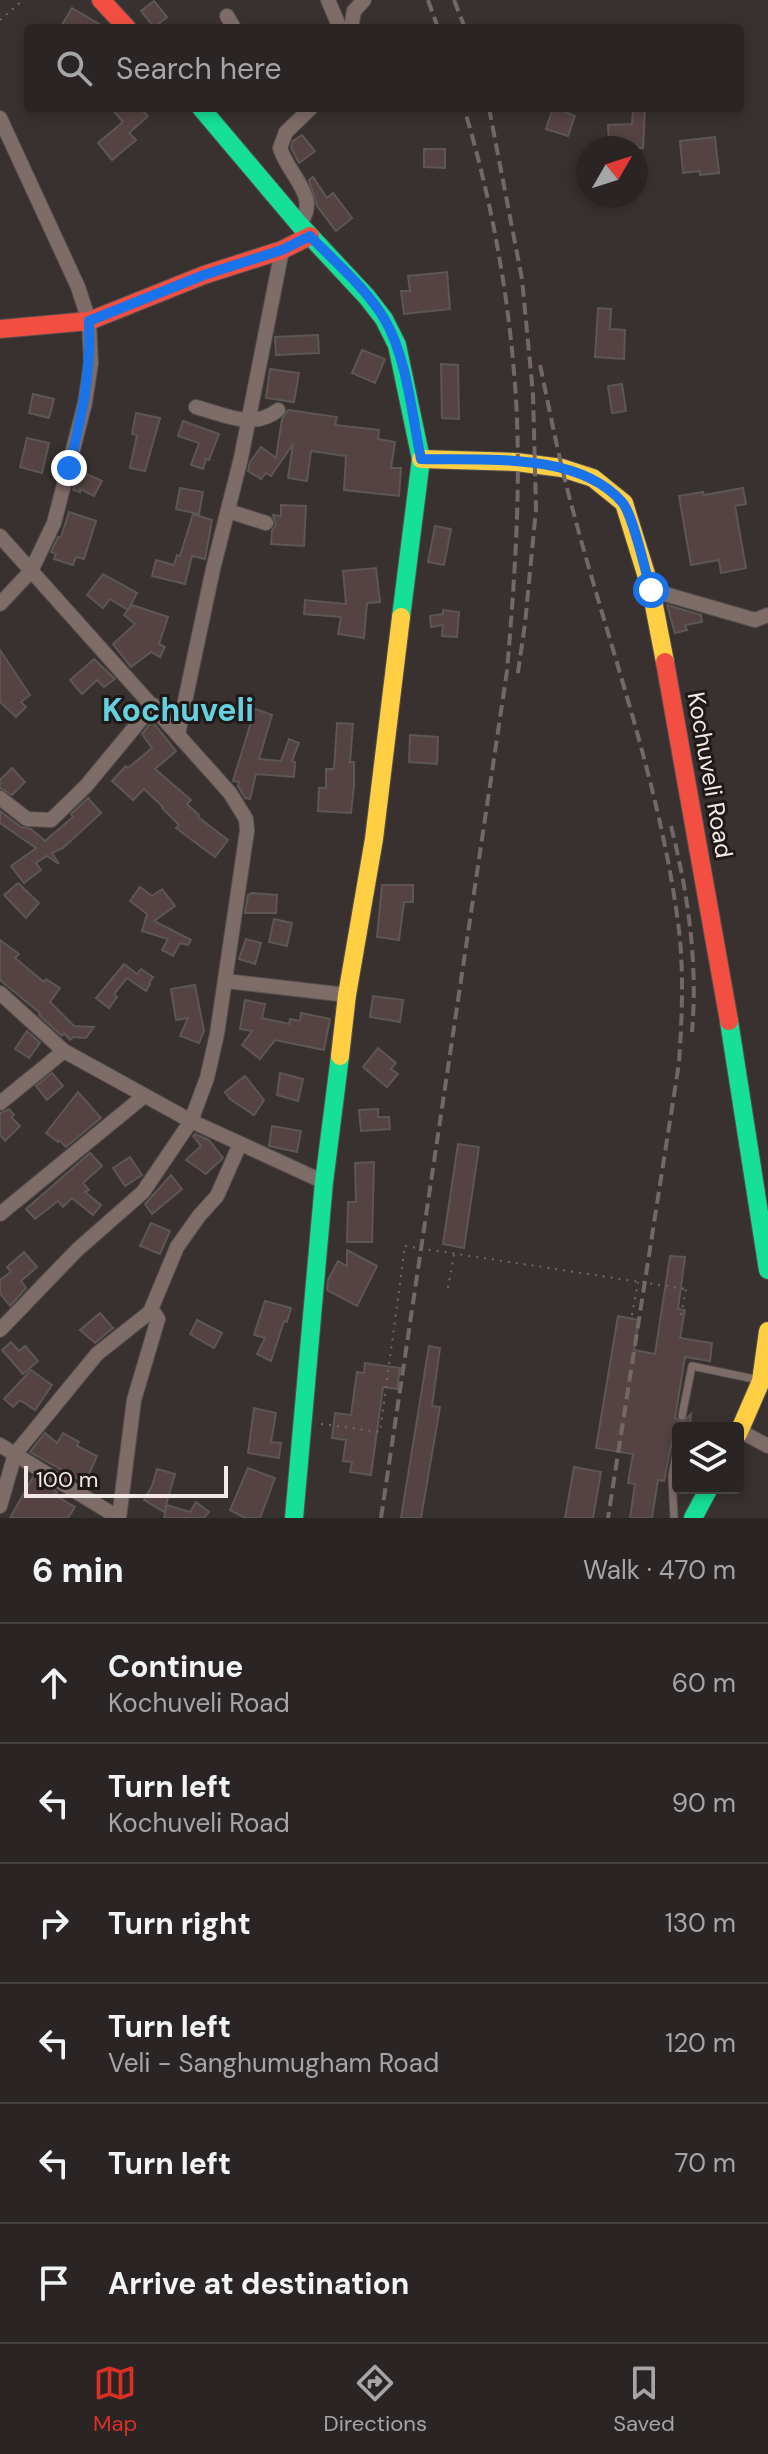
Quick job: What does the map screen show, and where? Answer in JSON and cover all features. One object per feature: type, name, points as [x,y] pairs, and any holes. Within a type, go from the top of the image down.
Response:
[{"type":"main road","points":[[101,0],[123,24]]},
{"type":"main road","points":[[204,112],[384,319],[397,345],[421,459],[374,839],[347,995],[324,1182],[294,1518]]},
{"type":"main road","points":[[0,329],[89,321],[204,275],[282,250],[304,230]]},
{"type":"main road","name":"Kochuveli Road","points":[[421,459],[516,462],[562,468],[593,478],[624,503],[651,590],[733,1043],[768,1270]]},
{"type":"main road","points":[[744,1422],[761,1381],[768,1331]]},
{"type":"main road","points":[[693,1518],[706,1494]]},
{"type":"street","points":[[328,0],[338,24]]},
{"type":"street","points":[[352,24],[354,11],[364,0]]},
{"type":"street","points":[[304,230],[308,205],[280,148],[286,132],[307,112]]},
{"type":"street","points":[[0,118],[78,287],[89,321],[91,363],[82,416],[54,523],[31,571],[0,604]]},
{"type":"street","points":[[178,734],[248,420],[282,250]]},
{"type":"street","points":[[196,407],[248,420],[266,420],[278,410]]},
{"type":"street","points":[[228,511],[266,523]]},
{"type":"street","points":[[0,536],[230,793],[246,819],[246,845],[225,981],[207,1078],[191,1121],[143,1192],[77,1250],[0,1330]]},
{"type":"street","points":[[651,590],[755,620],[768,615]]},
{"type":"street","points":[[0,798],[27,819],[51,820],[86,786],[153,705]]},
{"type":"street","points":[[225,981],[347,995]]},
{"type":"street","points":[[0,993],[64,1051],[191,1121],[324,1182]]},
{"type":"street","points":[[0,1103],[64,1051]]},
{"type":"street","points":[[0,1214],[144,1096]]},
{"type":"street","points":[[0,1506],[15,1454],[97,1354],[150,1312],[177,1247],[217,1196],[240,1144]]},
{"type":"street","points":[[0,1445],[119,1518],[134,1400],[158,1319],[150,1312]]},
{"type":"street","points":[[744,1435],[768,1446]]},
{"type":"lane","points":[[682,1416],[692,1366],[761,1381]]},
{"type":"lane","points":[[673,1494],[674,1518]]},
{"type":"path","points":[[0,20],[23,0]]},
{"type":"path","points":[[303,1422],[380,1432],[405,1246],[686,1289],[681,1315]]},
{"type":"path","points":[[448,1288],[454,1254]]},
{"type":"path","points":[[632,1315],[638,1282]]},
{"type":"building","points":[[154,1],[167,17],[158,24],[152,24],[141,11]]},
{"type":"building","points":[[72,8],[99,24],[62,24]]},
{"type":"building","points":[[114,112],[144,112],[148,116],[129,133],[136,140],[112,160],[98,143],[123,122]]},
{"type":"building","points":[[552,112],[575,116],[568,136],[546,129]]},
{"type":"building","points":[[633,112],[645,112],[644,136],[609,136],[608,125],[632,124]]},
{"type":"building","points":[[302,135],[315,151],[299,163],[291,148],[293,141]]},
{"type":"building","points":[[715,137],[719,173],[683,173],[680,141]]},
{"type":"building","points":[[424,149],[445,149],[445,168],[424,167]]},
{"type":"building","points":[[313,177],[327,198],[333,193],[352,218],[336,231],[317,206],[309,180]]},
{"type":"building","points":[[447,272],[450,309],[404,314],[401,291],[410,291],[408,276]]},
{"type":"building","points":[[598,308],[611,309],[610,329],[625,330],[624,359],[595,357]]},
{"type":"building","points":[[318,335],[319,353],[276,355],[275,337]]},
{"type":"building","points":[[362,350],[385,359],[375,383],[352,373]]},
{"type":"building","points":[[441,364],[458,365],[459,419],[442,418]]},
{"type":"building","points":[[270,369],[299,373],[294,402],[266,398]]},
{"type":"building","points":[[622,384],[626,411],[612,413],[608,386]]},
{"type":"building","points":[[33,394],[54,399],[49,418],[29,413]]},
{"type":"building","points":[[288,410],[337,417],[335,425],[379,430],[378,439],[395,442],[391,468],[401,468],[399,496],[344,490],[346,456],[311,451],[307,481],[288,478],[293,444],[271,476],[266,473],[261,479],[248,471],[250,462],[261,447],[276,458],[282,419]]},
{"type":"building","points":[[136,413],[160,418],[145,471],[130,468],[137,435],[132,434]]},
{"type":"building","points":[[183,421],[219,434],[203,469],[191,465],[199,443],[178,436]]},
{"type":"building","points":[[27,438],[49,443],[42,473],[20,467]]},
{"type":"building","points":[[78,470],[102,481],[94,496],[80,489],[80,492],[73,490]]},
{"type":"building","points":[[180,488],[203,492],[199,514],[176,509]]},
{"type":"building","points":[[743,488],[746,504],[735,506],[746,568],[721,573],[719,560],[691,565],[679,496]]},
{"type":"building","points":[[281,505],[306,506],[304,546],[271,544],[276,525],[273,515],[281,516]]},
{"type":"building","points":[[69,512],[96,521],[84,559],[76,557],[73,565],[54,559],[56,554],[51,552],[58,537],[61,537]]},
{"type":"building","points":[[193,514],[212,520],[205,559],[192,556],[185,584],[152,576],[156,560],[174,565],[177,555],[180,556]]},
{"type":"building","points":[[435,526],[451,529],[444,565],[428,562]]},
{"type":"building","points":[[376,568],[380,602],[367,603],[364,638],[338,634],[341,617],[304,614],[305,600],[346,604],[343,571]]},
{"type":"building","points":[[103,574],[137,593],[128,610],[110,599],[103,608],[87,595]]},
{"type":"building","points":[[132,605],[168,617],[159,644],[165,647],[160,657],[151,652],[131,667],[113,644],[135,624],[124,615]]},
{"type":"building","points":[[667,605],[701,615],[702,622],[685,625],[687,630],[675,633]]},
{"type":"building","points":[[443,610],[459,612],[457,637],[442,636],[443,625],[431,627],[430,616],[443,614]]},
{"type":"building","points":[[0,650],[30,695],[21,702],[26,707],[16,717],[0,702]]},
{"type":"building","points":[[94,659],[115,679],[104,687],[97,680],[82,694],[70,680]]},
{"type":"building","points":[[255,709],[272,715],[259,759],[281,761],[289,739],[299,743],[292,761],[295,762],[294,777],[256,774],[250,799],[245,798],[239,782],[233,781]]},
{"type":"building","points":[[152,721],[176,751],[155,769],[191,800],[187,804],[198,817],[228,840],[215,857],[176,828],[179,825],[144,789],[133,800],[112,781],[126,766],[128,768],[152,748],[142,734]]},
{"type":"building","points":[[337,723],[353,724],[351,813],[318,811],[319,788],[326,788],[326,769],[334,769]]},
{"type":"building","points":[[410,735],[438,737],[437,764],[409,762]]},
{"type":"building","points":[[12,768],[25,782],[12,795],[0,788],[0,780]]},
{"type":"building","points":[[88,798],[101,813],[63,848],[52,853],[59,864],[47,856],[36,863],[41,870],[24,883],[11,866],[36,848],[0,823],[0,811],[45,841],[73,817],[71,814]]},
{"type":"building","points":[[18,883],[39,903],[26,918],[4,895]]},
{"type":"building","points":[[382,885],[413,885],[413,902],[404,902],[399,940],[377,937]]},
{"type":"building","points":[[140,887],[152,896],[162,889],[175,906],[154,921],[191,940],[188,945],[180,943],[173,956],[162,950],[168,939],[142,931],[147,914],[130,901]]},
{"type":"building","points":[[248,895],[277,895],[276,913],[245,913]]},
{"type":"building","points":[[274,919],[292,923],[287,946],[269,942]]},
{"type":"building","points":[[246,939],[261,943],[255,964],[239,959]]},
{"type":"building","points":[[0,940],[19,954],[15,958],[44,982],[46,979],[60,988],[50,1002],[74,1026],[94,1027],[86,1038],[73,1037],[70,1040],[64,1033],[62,1036],[0,980]]},
{"type":"building","points":[[124,964],[137,974],[141,969],[153,977],[146,991],[127,978],[114,994],[117,997],[109,1008],[96,998]]},
{"type":"building","points":[[195,985],[204,1031],[199,1043],[180,1036],[188,1018],[176,1020],[171,989]]},
{"type":"building","points":[[373,996],[403,1000],[400,1022],[370,1017]]},
{"type":"building","points":[[245,1000],[265,1004],[262,1018],[289,1024],[290,1019],[300,1021],[301,1013],[330,1019],[324,1050],[275,1040],[260,1059],[242,1045],[252,1031],[240,1029]]},
{"type":"building","points":[[27,1031],[40,1043],[29,1058],[15,1049]]},
{"type":"building","points":[[378,1048],[396,1063],[391,1069],[398,1074],[387,1087],[363,1067]]},
{"type":"building","points":[[52,1073],[63,1086],[47,1100],[36,1086]]},
{"type":"building","points":[[280,1073],[303,1079],[298,1101],[277,1095]]},
{"type":"building","points":[[245,1076],[264,1100],[254,1115],[225,1092]]},
{"type":"building","points":[[78,1092],[101,1118],[66,1147],[46,1133]]},
{"type":"building","points":[[9,1109],[14,1115],[11,1117],[20,1126],[5,1141],[0,1135],[0,1113]]},
{"type":"building","points":[[378,1109],[378,1117],[389,1117],[390,1129],[361,1131],[359,1110]]},
{"type":"building","points":[[272,1126],[301,1131],[297,1152],[269,1146]]},
{"type":"building","points":[[195,1134],[209,1140],[223,1158],[206,1174],[186,1160],[201,1146],[193,1136]]},
{"type":"building","points":[[458,1144],[479,1147],[464,1248],[443,1244]]},
{"type":"building","points":[[90,1153],[102,1166],[83,1183],[89,1190],[85,1192],[101,1205],[93,1215],[72,1198],[63,1207],[58,1201],[35,1219],[26,1209]]},
{"type":"building","points":[[130,1157],[142,1175],[125,1186],[113,1168]]},
{"type":"building","points":[[374,1162],[372,1242],[347,1242],[348,1202],[356,1202],[355,1163]]},
{"type":"building","points":[[171,1175],[182,1189],[152,1214],[145,1204]]},
{"type":"building","points":[[151,1223],[170,1231],[160,1254],[140,1246]]},
{"type":"building","points":[[347,1250],[377,1266],[357,1306],[327,1290],[328,1280],[338,1261],[347,1266]]},
{"type":"building","points":[[24,1252],[37,1267],[21,1281],[26,1288],[10,1306],[0,1293],[0,1280],[11,1272],[7,1267]]},
{"type":"building","points":[[670,1256],[685,1257],[678,1309],[685,1310],[680,1338],[712,1343],[710,1361],[685,1357],[675,1418],[683,1422],[672,1422],[672,1441],[664,1481],[658,1480],[652,1518],[630,1518],[635,1484],[628,1483],[633,1454],[596,1448],[618,1316],[639,1320],[634,1350],[655,1354]]},
{"type":"building","points":[[265,1301],[291,1308],[271,1361],[257,1354],[265,1338],[254,1335]]},
{"type":"building","points":[[100,1313],[113,1328],[95,1343],[80,1330]]},
{"type":"building","points":[[197,1320],[222,1333],[214,1348],[190,1334]]},
{"type":"building","points":[[11,1342],[19,1351],[25,1346],[38,1361],[23,1374],[2,1350]]},
{"type":"building","points":[[429,1346],[440,1348],[432,1406],[440,1407],[421,1518],[401,1518]]},
{"type":"building","points":[[365,1363],[400,1368],[397,1389],[383,1387],[371,1475],[350,1472],[352,1462],[343,1461],[346,1440],[332,1438],[335,1413],[351,1415],[357,1372],[364,1373]]},
{"type":"building","points":[[31,1370],[52,1385],[35,1410],[20,1400],[13,1407],[4,1399]]},
{"type":"building","points":[[254,1408],[276,1413],[271,1442],[281,1443],[279,1458],[248,1453]]},
{"type":"building","points":[[45,1433],[57,1443],[63,1433],[79,1442],[77,1446],[97,1456],[85,1483],[30,1452]]},
{"type":"building","points":[[574,1467],[601,1472],[593,1518],[565,1518]]},
{"type":"building","points":[[248,1468],[275,1478],[260,1518],[245,1518],[230,1510]]},
{"type":"building","points":[[157,1469],[175,1474],[164,1512],[144,1500]]},
{"type":"building","points":[[33,1477],[75,1507],[68,1518],[10,1518]]},
{"type":"building","points":[[196,1502],[209,1512],[204,1518],[164,1518],[167,1505],[190,1512]]},
{"type":"railway","points":[[428,0],[437,24]]},
{"type":"railway","points":[[454,0],[463,24]]},
{"type":"railway","points":[[381,1518],[507,671],[515,563],[518,456],[512,349],[490,210],[465,112]]},
{"type":"railway","points":[[490,112],[522,279],[533,394],[536,509],[517,679]]},
{"type":"railway","points":[[540,365],[567,489],[660,822],[681,947],[679,1063],[608,1518]]},
{"type":"railway","points":[[671,826],[690,928],[694,980],[692,1032]]},
{"type":"traffic: fast","points":[[204,112],[299,224],[367,297],[384,319],[397,345],[421,459],[401,617]]},
{"type":"traffic: fast","points":[[729,1021],[768,1270]]},
{"type":"traffic: fast","points":[[294,1518],[324,1182],[340,1056]]},
{"type":"traffic: fast","points":[[693,1518],[706,1494]]},
{"type":"traffic: slow","points":[[421,459],[516,462],[562,468],[593,478],[624,503],[651,590],[665,662]]},
{"type":"traffic: slow","points":[[340,1056],[347,995],[374,839],[401,617]]},
{"type":"traffic: slow","points":[[743,1422],[761,1381],[768,1331]]},
{"type":"traffic: jam","points":[[101,0],[123,24]]},
{"type":"traffic: jam","points":[[0,329],[89,321],[204,275],[282,250],[310,236]]},
{"type":"traffic: jam","points":[[665,662],[729,1021]]},
{"type":"district","name":"Kochuveli","points":[[178,710]]},
{"type":"route","points":[[69,468],[91,363],[89,321],[204,275],[282,250],[310,236],[367,297],[384,319],[397,345],[421,459],[516,462],[562,468],[593,478],[624,503],[651,590]]}]
